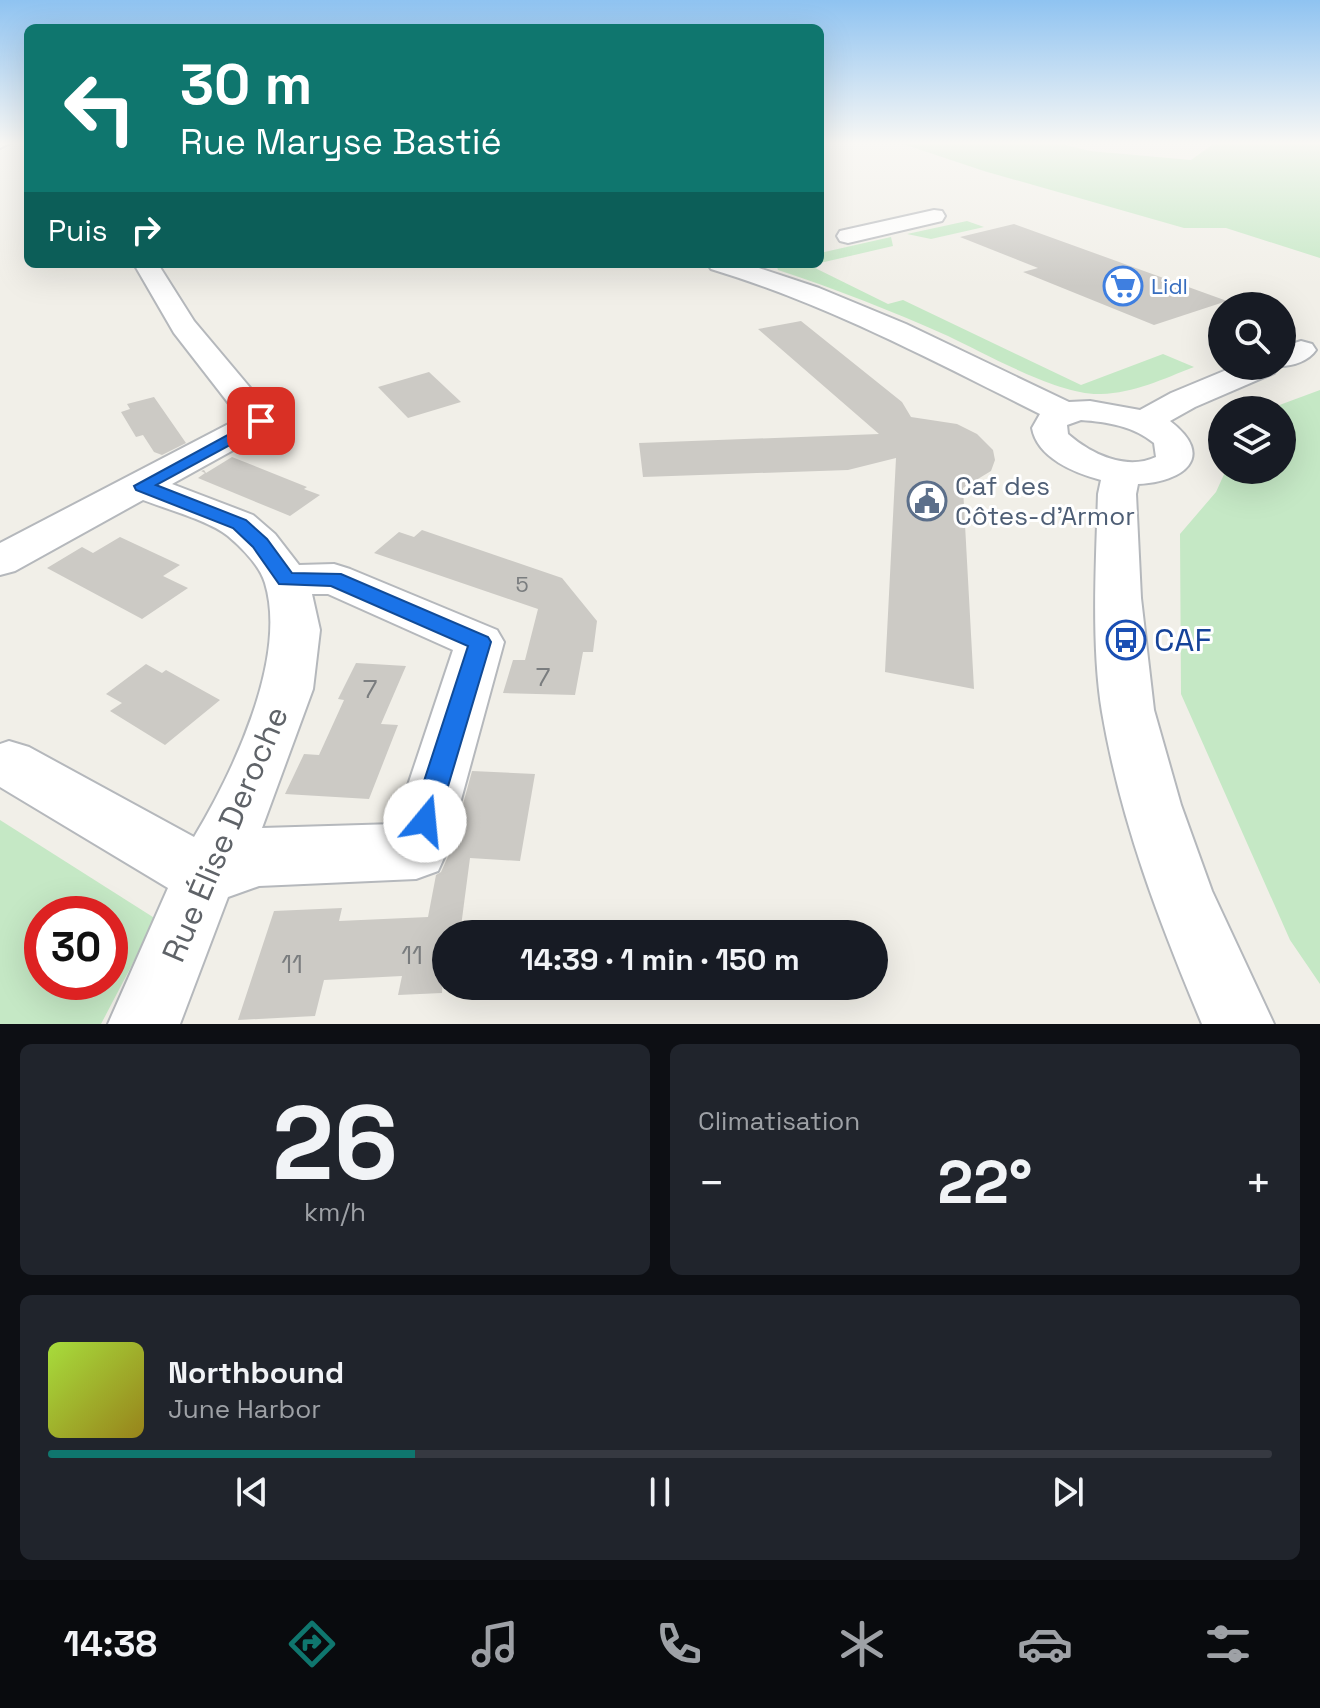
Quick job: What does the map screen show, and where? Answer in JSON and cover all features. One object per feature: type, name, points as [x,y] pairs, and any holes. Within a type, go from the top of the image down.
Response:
[{"type":"street","points":[[834,235],[934,216]]},
{"type":"street","points":[[0,561],[261,421],[207,359],[148,268]]},
{"type":"street","points":[[736,268],[882,322],[1065,413]]},
{"type":"street","points":[[1144,422],[1183,400],[1230,380]]},
{"type":"street","points":[[1102,411],[1144,422],[1173,442],[1177,453],[1174,463],[1154,471],[1122,472],[1078,459],[1061,449],[1051,438],[1049,428],[1053,419],[1065,413],[1102,411]]},
{"type":"street","points":[[1122,472],[1117,494],[1118,598],[1128,710],[1152,805],[1183,900],[1238,1024]]},
{"type":"street","name":"Rue Élise Deroche","points":[[142,486],[239,524],[260,543],[287,580],[296,630],[287,689],[237,819],[205,876],[144,1024]]},
{"type":"street","points":[[9,764],[205,876],[259,857],[416,851],[480,642],[334,579],[287,580]]},
{"type":"green space","points":[[1050,190],[1320,190],[1320,258],[1226,228],[1184,228]]},
{"type":"green space","points":[[967,221],[984,227],[931,239],[907,234]]},
{"type":"green space","points":[[891,237],[893,246],[824,262],[824,252]]},
{"type":"green space","points":[[815,268],[888,304],[903,300],[1081,385],[1163,354],[1194,367],[1125,391],[1084,393],[1045,381],[906,318],[778,270]]},
{"type":"green space","points":[[1320,390],[1320,984],[1290,940],[1181,694],[1180,534],[1220,484],[1296,484],[1296,399]]},
{"type":"green space","points":[[0,820],[120,896],[24,896],[24,1000],[114,1000],[101,1024],[0,1024]]},
{"type":"green space","points":[[128,901],[156,919],[128,972]]},
{"type":"building","name":"Lidl","points":[[1014,224],[1208,294],[1208,307],[1154,325],[1023,272],[1038,268],[960,237]]},
{"type":"building","name":"Caf des Côtes-d'Armor","points":[[801,321],[902,402],[911,417],[957,424],[977,434],[993,450],[995,460],[991,471],[963,488],[974,689],[885,672],[896,458],[848,470],[643,477],[639,443],[879,434],[758,329]]},
{"type":"building","points":[[429,372],[461,402],[408,418],[378,387]]},
{"type":"building","points":[[154,397],[186,443],[162,455],[154,452],[143,435],[136,437],[121,412],[130,409],[127,404]]},
{"type":"building","points":[[232,457],[320,495],[290,516],[198,478],[205,473],[201,471],[206,473]]},
{"type":"building","points":[[422,530],[562,578],[597,621],[593,652],[583,652],[575,695],[503,693],[513,660],[525,660],[538,609],[374,553],[399,532],[414,537]]},
{"type":"building","points":[[120,537],[180,565],[163,576],[188,588],[142,619],[47,568],[82,547],[93,553]]},
{"type":"building","points":[[356,663],[406,666],[381,724],[398,725],[369,799],[285,794],[304,754],[319,755],[344,700],[338,699]]},
{"type":"building","points":[[146,664],[162,673],[166,670],[220,700],[165,745],[110,711],[122,703],[106,694]]},
{"type":"building","points":[[472,771],[535,774],[520,861],[470,858],[462,920],[432,920],[432,993],[398,995],[402,976],[324,980],[315,1016],[238,1020],[274,911],[342,908],[339,921],[428,917],[436,875],[441,872],[450,852]]},
{"type":"place","name":"Lidl","points":[[1123,286]]},
{"type":"place","name":"Caf des Côtes-d'Armor","points":[[927,501]]},
{"type":"place","name":"CAF","points":[[1126,640]]},
{"type":"route","points":[[261,421],[142,486],[239,524],[260,543],[287,580],[334,579],[480,642],[425,821]]}]
